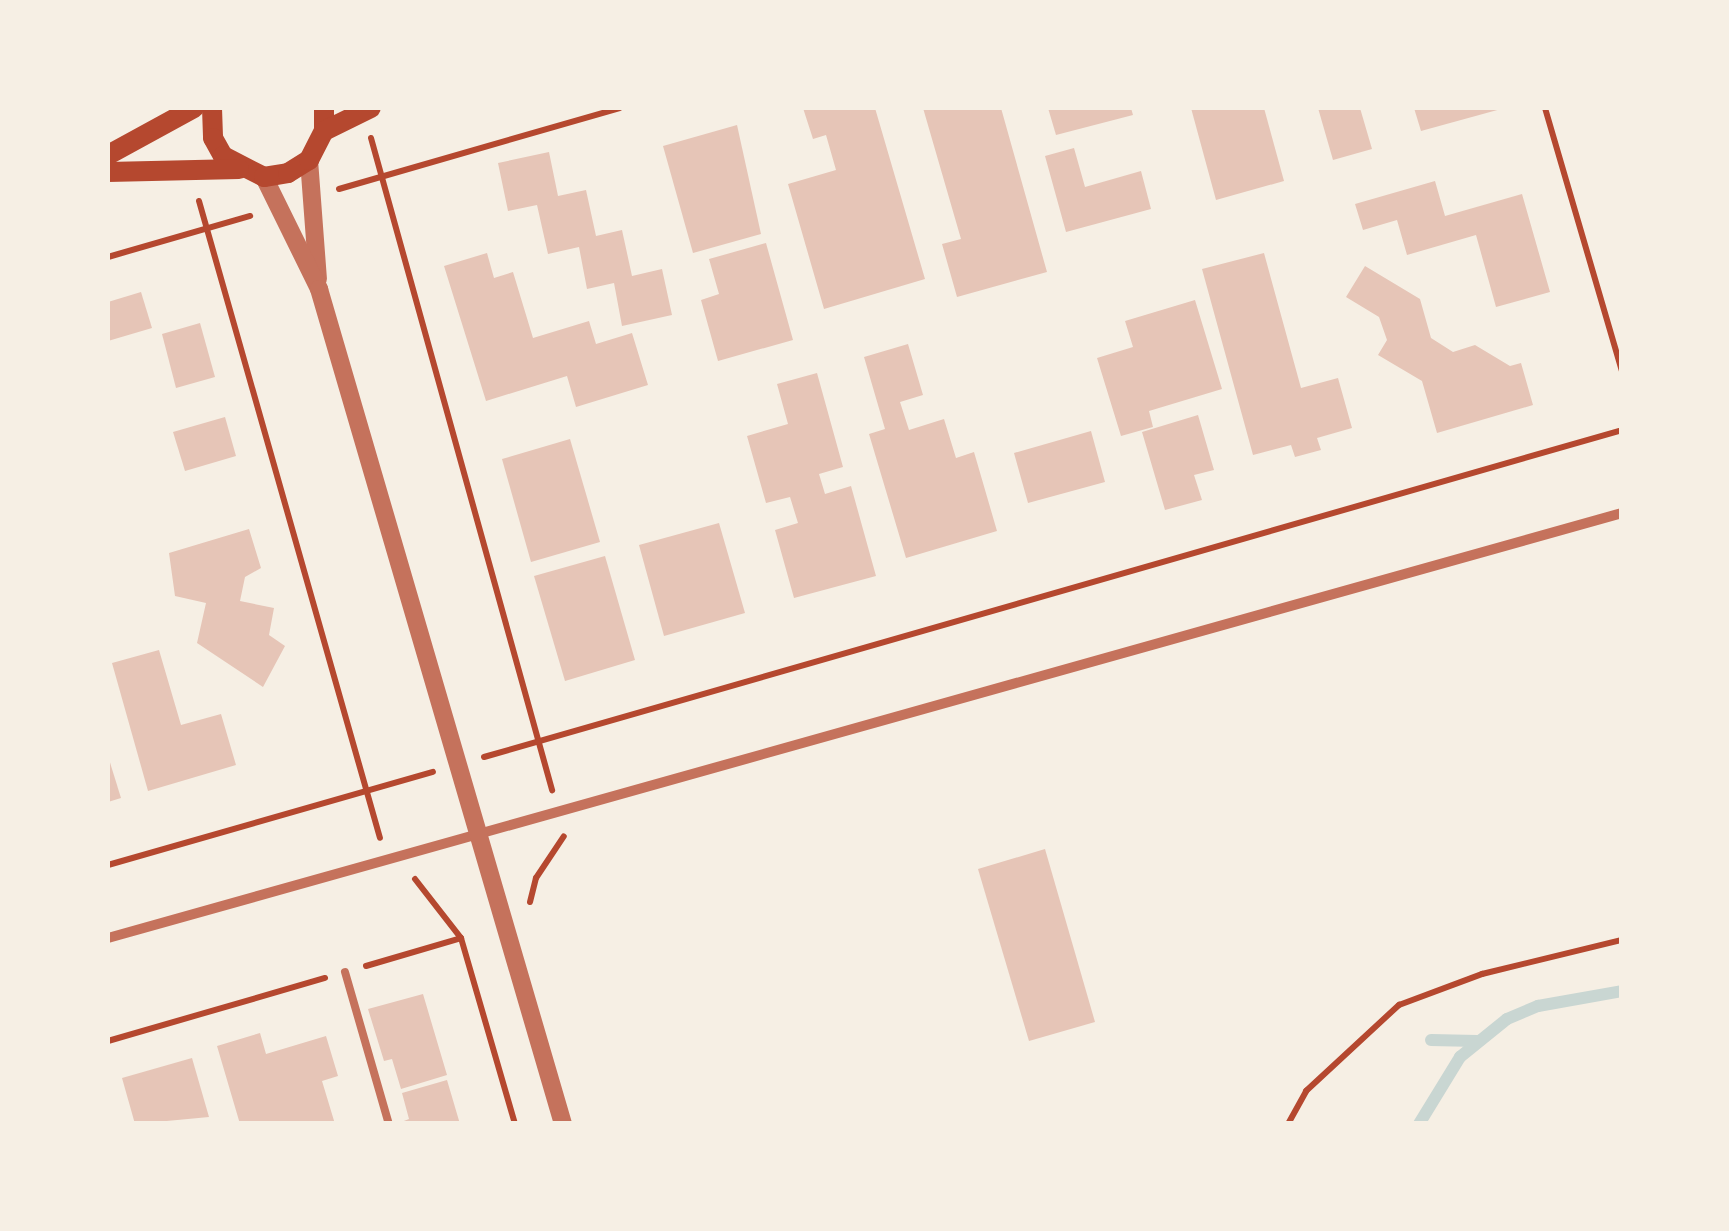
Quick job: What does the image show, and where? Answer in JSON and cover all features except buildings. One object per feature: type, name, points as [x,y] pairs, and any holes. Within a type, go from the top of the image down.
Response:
[{"type":"main road","points":[[108,155],[194,108]]},
{"type":"main road","points":[[212,108],[213,138],[239,170]]},
{"type":"main road","points":[[108,172],[239,170],[264,177],[288,173],[309,160],[324,132],[324,108]]},
{"type":"main road","points":[[324,132],[367,110]]},
{"type":"street","points":[[309,160],[318,289]]},
{"type":"street","points":[[264,177],[318,289],[563,1124]]},
{"type":"street","points":[[108,938],[1622,513]]},
{"type":"lane","points":[[345,972],[389,1124]]},
{"type":"path","points":[[312,197],[620,108]]},
{"type":"path","points":[[1545,108],[1622,372]]},
{"type":"path","points":[[367,110],[381,176],[565,843],[536,878],[530,910]]},
{"type":"path","points":[[108,257],[278,207]]},
{"type":"path","points":[[209,229],[367,790],[390,857],[440,905],[460,938],[515,1124]]},
{"type":"path","points":[[108,865],[1622,430]]},
{"type":"path","points":[[108,1042],[460,938]]},
{"type":"path","points":[[1288,1124],[1306,1091],[1399,1005],[1482,974],[1622,940]]},
{"type":"waterway","points":[[1419,1124],[1460,1057],[1507,1019],[1538,1006],[1622,991]]},
{"type":"waterway","points":[[1431,1040],[1477,1041]]}]
